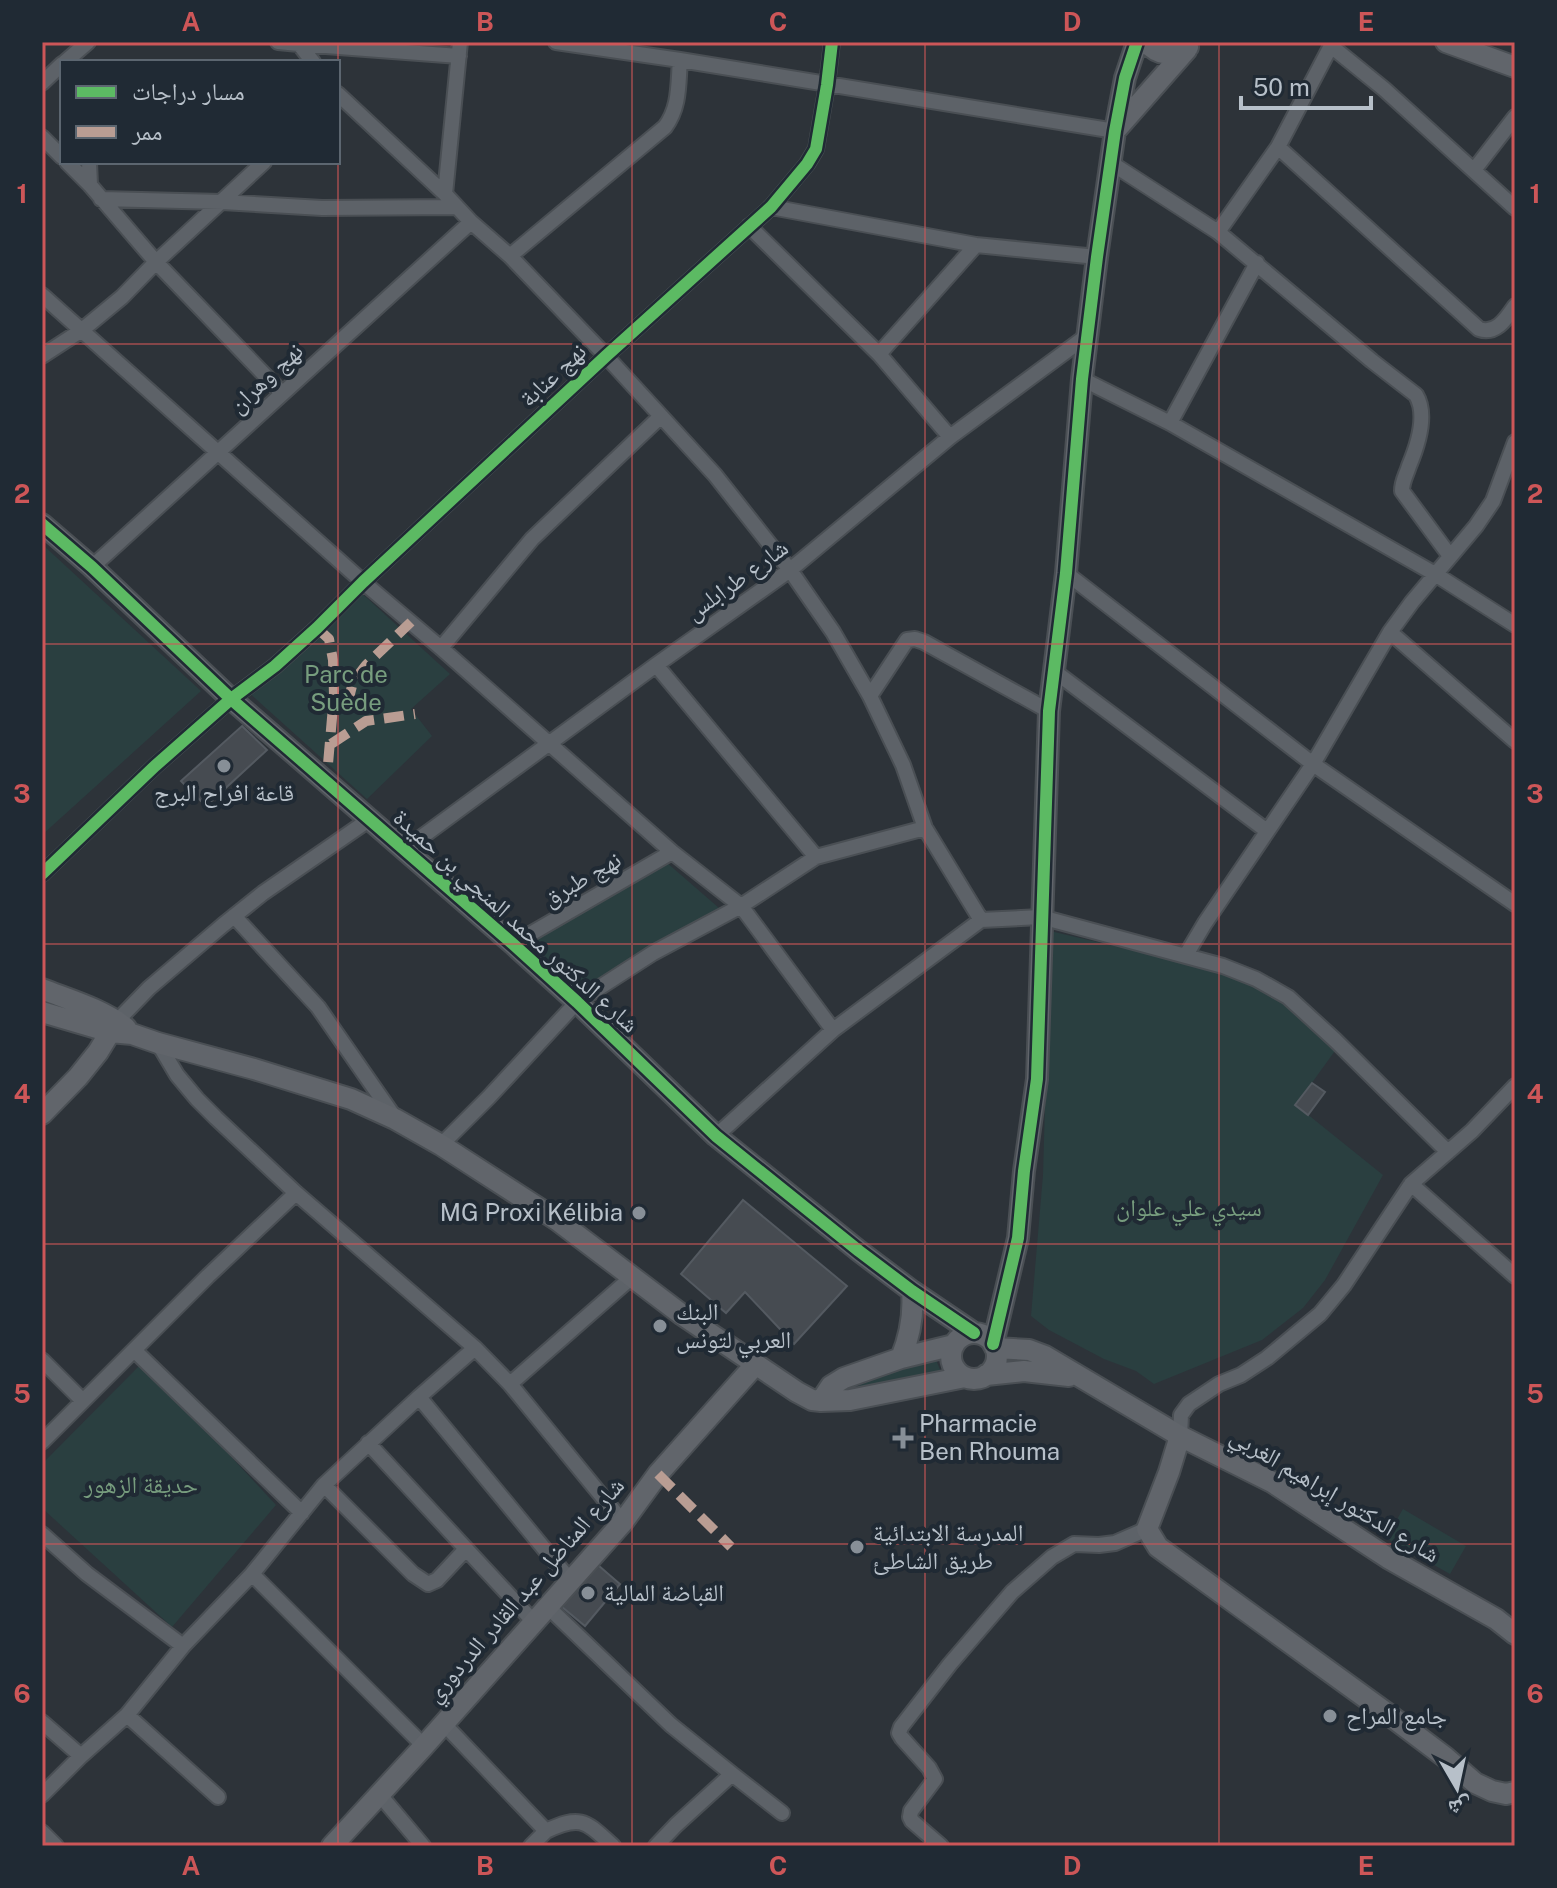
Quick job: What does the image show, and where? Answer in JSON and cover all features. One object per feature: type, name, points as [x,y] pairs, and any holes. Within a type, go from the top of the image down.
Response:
[{"type":"street","points":[[67,60],[88,42]]},
{"type":"street","points":[[278,42],[459,49],[445,194]]},
{"type":"street","points":[[556,42],[1115,131]]},
{"type":"street","name":"نهج عنابة","points":[[42,874],[155,766],[317,628],[606,356],[771,207],[816,149],[832,42]]},
{"type":"street","points":[[985,1340],[1007,1283],[1018,1238],[1037,1079],[1049,711],[1097,257],[1115,131],[1125,78],[1137,42]]},
{"type":"street","points":[[1146,42],[1151,48],[1169,55],[1179,53],[1190,45]]},
{"type":"street","points":[[1446,42],[1515,67]]},
{"type":"street","points":[[299,44],[311,60]]},
{"type":"street","points":[[1218,232],[1278,147],[1332,44],[1515,208]]},
{"type":"street","points":[[1115,131],[1190,45]]},
{"type":"street","points":[[510,256],[665,127],[676,108],[680,60]]},
{"type":"street","points":[[42,83],[60,66]]},
{"type":"street","points":[[340,96],[510,256],[606,356],[715,475],[790,570],[833,632],[870,696],[903,765],[925,828],[981,920]]},
{"type":"street","points":[[1474,170],[1515,117]]},
{"type":"street","points":[[42,137],[60,155]]},
{"type":"street","points":[[1278,147],[1479,329],[1496,329],[1513,312]]},
{"type":"street","points":[[1111,163],[1218,232],[1416,395],[1420,401],[1421,416],[1402,491],[1450,556]]},
{"type":"street","points":[[69,164],[156,262],[282,393]]},
{"type":"street","points":[[89,164],[90,185]]},
{"type":"street","points":[[42,356],[82,330],[122,297],[262,164]]},
{"type":"street","points":[[101,199],[322,208],[455,207]]},
{"type":"street","points":[[771,207],[976,245],[1097,257]]},
{"type":"street","name":"نهج وهران","points":[[92,567],[471,222]]},
{"type":"street","points":[[749,226],[879,354],[950,437]]},
{"type":"street","points":[[879,354],[976,245]]},
{"type":"street","points":[[1170,423],[1257,263]]},
{"type":"street","points":[[42,295],[363,582],[672,852],[741,906],[833,1030]]},
{"type":"street","name":"شارع طرابلس","points":[[404,850],[790,570],[950,437],[1088,335]]},
{"type":"street","points":[[1082,379],[1170,423],[1435,574],[1515,625]]},
{"type":"street","points":[[441,648],[532,539],[660,417]]},
{"type":"street","points":[[1186,955],[1313,764],[1390,632],[1493,501],[1515,442]]},
{"type":"street","name":"شارع الدكتور محمد المنجي بن حميدة","points":[[42,524],[92,567],[231,699],[577,1002],[716,1136],[912,1291],[985,1340]]},
{"type":"street","points":[[1066,573],[1313,764],[1515,904]]},
{"type":"street","points":[[1390,632],[1515,741]]},
{"type":"street","points":[[870,696],[907,640],[915,639],[1049,711]]},
{"type":"street","points":[[656,665],[816,857]]},
{"type":"street","points":[[1054,671],[1267,831]]},
{"type":"street","points":[[42,1114],[120,1029],[149,988],[263,893],[370,819]]},
{"type":"street","points":[[441,1145],[577,1002],[653,953],[741,906],[816,857],[925,828]]},
{"type":"street","name":"نهج طبرق","points":[[513,944],[672,852]]},
{"type":"street","points":[[234,916],[318,1007],[395,1119]]},
{"type":"street","points":[[716,1136],[833,1030],[981,920],[1041,917],[1223,966],[1256,979],[1288,997],[1448,1152]]},
{"type":"street","points":[[42,989],[93,1009],[120,1029]]},
{"type":"street","points":[[42,1012],[120,1029],[158,1043],[254,1069],[351,1099],[395,1119],[557,1220],[681,1314],[812,1400],[850,1400],[965,1377]]},
{"type":"street","points":[[158,1043],[177,1075],[197,1099],[296,1193],[475,1348],[510,1384],[623,1522]]},
{"type":"street","points":[[941,1846],[910,1817],[911,1811],[935,1779],[902,1738],[899,1733],[901,1727],[1012,1592],[1052,1557],[1074,1544],[1115,1543],[1147,1529],[1180,1436],[1181,1415],[1189,1404],[1267,1358],[1320,1314],[1344,1285],[1411,1184],[1472,1131],[1515,1086]]},
{"type":"street","points":[[1411,1184],[1515,1276]]},
{"type":"street","points":[[42,1442],[296,1193]]},
{"type":"street","points":[[510,1384],[632,1277]]},
{"type":"street","points":[[901,1358],[910,1332],[912,1291]]},
{"type":"street","points":[[821,1401],[836,1382],[901,1358],[954,1345],[964,1335],[985,1340],[996,1360],[986,1375]]},
{"type":"street","name":"شارع الدكتور إبراهيم الغربي","points":[[985,1340],[1045,1356],[1180,1436],[1272,1482],[1388,1558],[1496,1619],[1515,1634]]},
{"type":"street","points":[[954,1345],[951,1360],[958,1373],[965,1377],[976,1379],[1015,1371],[1045,1372],[1085,1379]]},
{"type":"street","points":[[42,1795],[127,1715],[183,1646],[252,1574],[324,1485],[475,1348]]},
{"type":"street","points":[[135,1351],[302,1513]]},
{"type":"street","points":[[42,1360],[83,1401]]},
{"type":"street","name":"شارع المناضل عبد القادر الدردوري","points":[[332,1846],[623,1522],[658,1474],[755,1365]]},
{"type":"street","points":[[419,1397],[570,1580]]},
{"type":"street","points":[[368,1443],[466,1549],[671,1725],[782,1813]]},
{"type":"street","points":[[324,1485],[413,1574],[428,1584],[437,1580],[466,1549]]},
{"type":"street","points":[[1147,1529],[1158,1547],[1388,1714],[1475,1783],[1492,1791],[1515,1792]]},
{"type":"street","points":[[42,1534],[87,1574],[183,1646]]},
{"type":"street","points":[[252,1574],[424,1746]]},
{"type":"street","points":[[127,1715],[218,1797]]},
{"type":"street","points":[[42,1722],[81,1756]]},
{"type":"street","points":[[444,1724],[546,1831]]},
{"type":"street","points":[[656,1846],[732,1774]]},
{"type":"street","points":[[380,1795],[423,1846]]},
{"type":"street","points":[[531,1846],[546,1831],[580,1821],[613,1846]]},
{"type":"street","points":[[42,1832],[56,1846]]},
{"type":"green space","points":[[42,544],[201,691],[42,835]]},
{"type":"green space","name":"Parc de Suède","points":[[355,587],[450,674],[411,709],[432,736],[367,799],[247,691]]},
{"type":"green space","points":[[658,855],[719,908],[586,994],[523,939]]},
{"type":"green space","name":"سيدي علي علوان","points":[[1050,931],[1247,977],[1279,998],[1337,1048],[1296,1105],[1383,1175],[1325,1280],[1303,1308],[1262,1340],[1154,1384],[1136,1371],[1104,1359],[1049,1330],[1031,1316],[1043,1175]]},
{"type":"green space","points":[[934,1355],[943,1377],[838,1394]]},
{"type":"green space","name":"حديقة الزهور","points":[[143,1362],[276,1505],[172,1627],[42,1508],[42,1464]]},
{"type":"green space","points":[[1403,1509],[1466,1546],[1450,1574],[1386,1538]]},
{"type":"building","name":"قاعة افراح البرج","points":[[242,726],[267,750],[206,806],[181,781]]},
{"type":"building","points":[[1312,1083],[1325,1092],[1308,1115],[1295,1105]]},
{"type":"building","points":[[743,1200],[847,1286],[794,1344],[745,1292],[726,1313],[681,1274]]},
{"type":"building","name":"القباضة المالية","points":[[591,1559],[620,1584],[585,1626],[556,1602]]},
{"type":"marked path","points":[[347,706],[353,682],[366,665],[411,622]]},
{"type":"marked path","points":[[317,628],[329,639],[334,695],[328,764],[319,774]]},
{"type":"marked path","points":[[331,744],[366,721],[415,714]]},
{"type":"marked path","points":[[658,1474],[731,1547]]},
{"type":"cycle path","points":[[42,874],[155,766],[317,628],[606,356],[771,207],[816,149],[832,42]]},
{"type":"cycle path","points":[[993,1344],[1018,1238],[1037,1079],[1049,711],[1066,573],[1082,379],[1115,131],[1125,78],[1137,42]]},
{"type":"cycle path","points":[[42,524],[92,567],[231,699],[577,1002],[716,1136],[859,1251],[974,1333]]},
{"type":"place","name":"قاعة افراح البرج","points":[[224,766]]},
{"type":"place","name":"MG Proxi Kélibia","points":[[639,1213]]},
{"type":"place","name":"البنك العربي لتونس","points":[[660,1326]]},
{"type":"place","name":"Pharmacie Ben Rhouma","points":[[903,1438]]},
{"type":"place","name":"المدرسة الابتدائية طريق الشاطئ","points":[[857,1547]]},
{"type":"place","name":"القباضة المالية","points":[[588,1593]]},
{"type":"place","name":"جامع المراح","points":[[1330,1716]]}]
